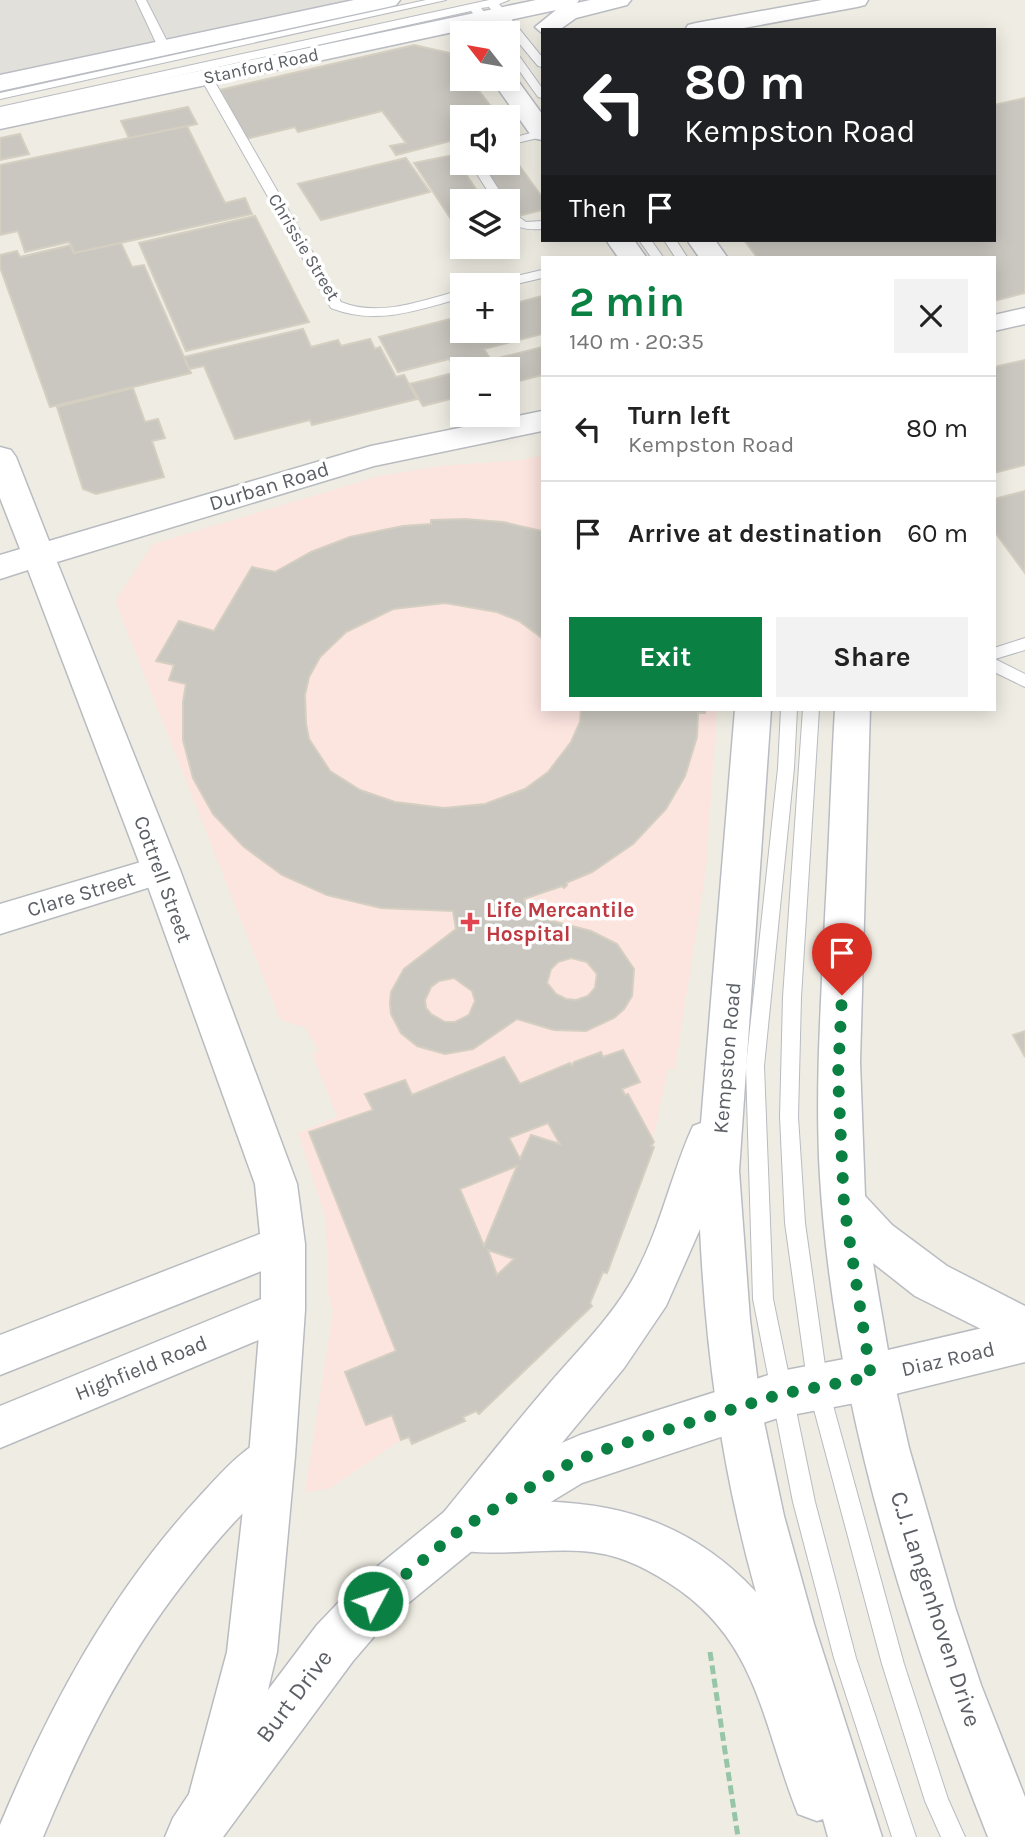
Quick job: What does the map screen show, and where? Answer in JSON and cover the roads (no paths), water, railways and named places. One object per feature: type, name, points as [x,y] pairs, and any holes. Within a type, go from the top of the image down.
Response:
[{"type":"main road","name":"Stanford Road","points":[[0,83],[388,0]]},
{"type":"main road","name":"Stanford Road","points":[[0,121],[206,77],[481,10],[567,0]]},
{"type":"main road","points":[[547,28],[548,24],[567,13],[619,0]]},
{"type":"main road","points":[[481,10],[541,37]]},
{"type":"main road","points":[[512,91],[541,132]]},
{"type":"main road","name":"Durban Road","points":[[0,567],[371,456],[541,421]]},
{"type":"main road","name":"Cottrell Street","points":[[0,457],[161,870],[276,1184],[283,1244],[283,1310],[272,1456],[252,1652],[202,1821]]},
{"type":"main road","name":"Kempston Road","points":[[753,711],[718,1171],[779,1396]]},
{"type":"main road","points":[[852,711],[838,1076],[844,1205],[871,1377]]},
{"type":"main road","points":[[461,1529],[566,1399],[608,1352],[650,1291],[680,1225],[706,1146],[726,1063]]},
{"type":"main road","points":[[844,1205],[877,1239],[931,1281],[1025,1329]]},
{"type":"main road","name":"Diaz Road","points":[[871,1377],[1025,1340]]},
{"type":"main road","name":"Burt Drive","points":[[202,1821],[343,1634],[373,1601],[461,1529],[565,1466],[597,1452],[779,1396],[871,1377]]},
{"type":"main road","name":"C.J. Langenhoven Drive","points":[[871,1377],[891,1465],[932,1610],[994,1788],[1015,1837]]},
{"type":"main road","points":[[779,1396],[772,1560],[855,1837]]},
{"type":"main road","points":[[461,1529],[565,1526],[628,1534],[672,1556],[724,1592],[744,1615],[769,1659],[834,1837]]},
{"type":"street","points":[[707,28],[857,0]]},
{"type":"street","points":[[996,323],[1025,316]]},
{"type":"street","name":"Clare Street","points":[[0,919],[161,870]]},
{"type":"street","points":[[0,1355],[283,1244]]},
{"type":"street","name":"Highfield Road","points":[[0,1427],[283,1310]]},
{"type":"street","points":[[19,1837],[94,1674],[161,1573],[202,1522],[272,1456]]},
{"type":"lane","points":[[141,0],[164,47]]},
{"type":"lane","points":[[481,10],[541,63]]},
{"type":"lane","points":[[0,96],[481,10]]},
{"type":"lane","points":[[0,111],[481,10]]},
{"type":"lane","points":[[520,65],[541,94]]},
{"type":"lane","name":"Chrissie Street","points":[[206,77],[336,304],[348,311],[376,315],[450,297]]},
{"type":"lane","points":[[520,139],[541,133]]},
{"type":"lane","points":[[520,224],[541,225]]},
{"type":"lane","points":[[627,249],[653,256]]},
{"type":"lane","points":[[520,279],[541,274]]},
{"type":"lane","points":[[996,653],[1025,644]]},
{"type":"lane","points":[[996,666],[1025,681]]},
{"type":"lane","points":[[789,711],[786,768],[755,1066],[763,1299],[779,1396],[804,1502],[845,1658],[904,1837]]},
{"type":"lane","points":[[811,711],[794,938],[789,1117],[795,1223],[779,1396],[893,1664],[937,1801],[953,1837]]},
{"type":"place","name":"Life Mercantile Hospital","points":[[470,922]]}]
